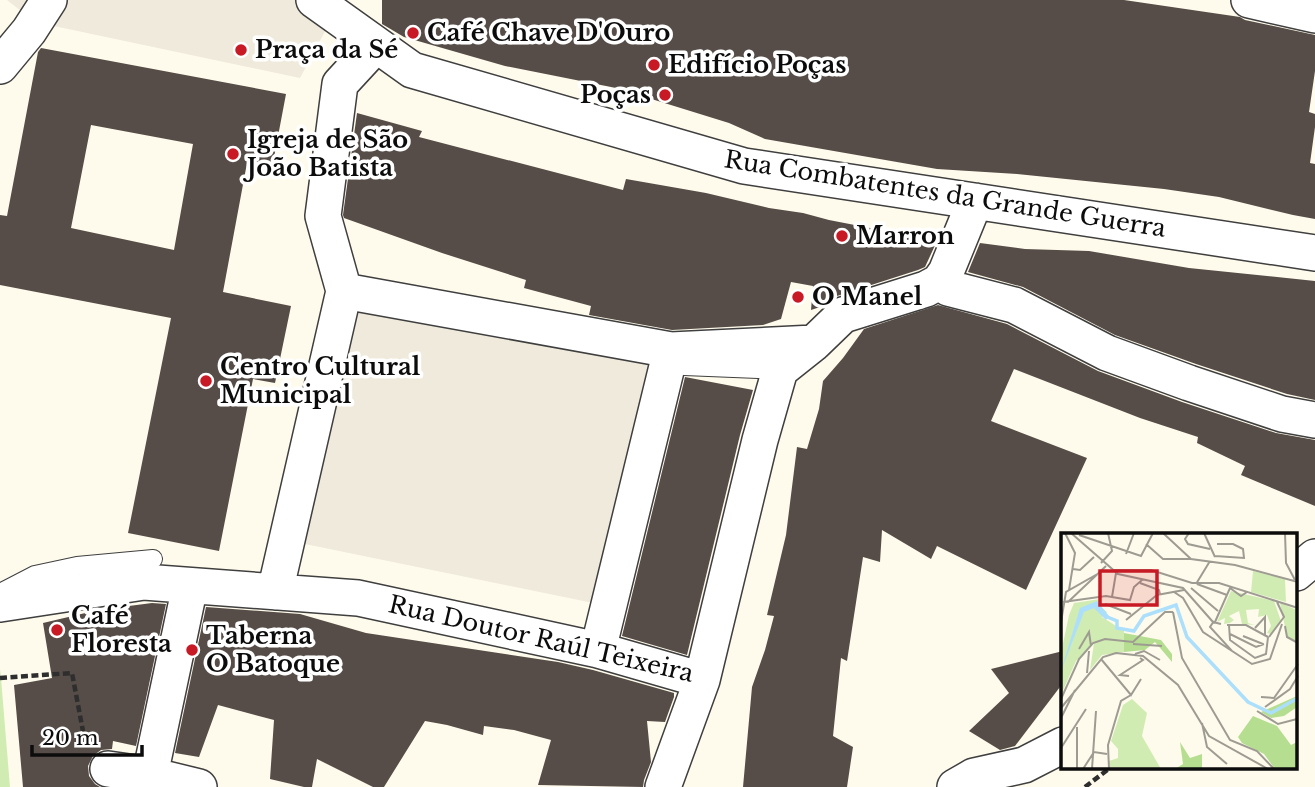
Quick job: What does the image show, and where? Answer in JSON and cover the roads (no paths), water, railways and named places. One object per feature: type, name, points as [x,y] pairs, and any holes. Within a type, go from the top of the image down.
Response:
[{"type":"street","points":[[8,48],[49,0]]},
{"type":"street","name":"Rua Combatentes da Grande Guerra","points":[[314,0],[412,70],[744,166],[1315,253]]},
{"type":"street","points":[[1249,0],[1315,15]]},
{"type":"street","points":[[275,592],[344,291],[323,216],[340,85],[376,45]]},
{"type":"street","points":[[780,370],[843,316],[926,289],[939,282],[946,272],[975,201]]},
{"type":"street","points":[[939,282],[948,288],[1014,305],[1107,353],[1282,414],[1315,420]]},
{"type":"street","points":[[344,291],[677,358],[814,343]]},
{"type":"street","points":[[598,650],[677,358]]},
{"type":"street","name":"Rua Doutor Raúl Teixeira","points":[[0,604],[144,582],[358,598],[598,650],[702,680],[760,440],[780,370]]},
{"type":"street","points":[[1298,571],[1315,557]]},
{"type":"street","points":[[150,775],[190,586]]},
{"type":"street","points":[[663,787],[702,680]]},
{"type":"street","points":[[956,787],[974,776],[1024,765],[1061,746]]},
{"type":"street","points":[[107,769],[150,775],[200,787]]},
{"type":"lane","points":[[677,358],[780,370]]},
{"type":"lane","points":[[0,593],[35,575],[77,566],[153,559]]},
{"type":"place","name":"Café Chave D'Ouro","points":[[413,33]]},
{"type":"place","name":"Praça da Sé","points":[[241,50]]},
{"type":"place","name":"Edifício Poças","points":[[654,65]]},
{"type":"place","name":"Poças","points":[[665,95]]},
{"type":"place","name":"Igreja de São João Batista","points":[[233,154]]},
{"type":"place","name":"Marron","points":[[842,236]]},
{"type":"place","name":"O Manel","points":[[798,297]]},
{"type":"place","name":"Centro Cultural Municipal","points":[[206,381]]},
{"type":"place","name":"Café Floresta","points":[[57,630]]},
{"type":"place","name":"Taberna O Batoque","points":[[192,650]]}]
